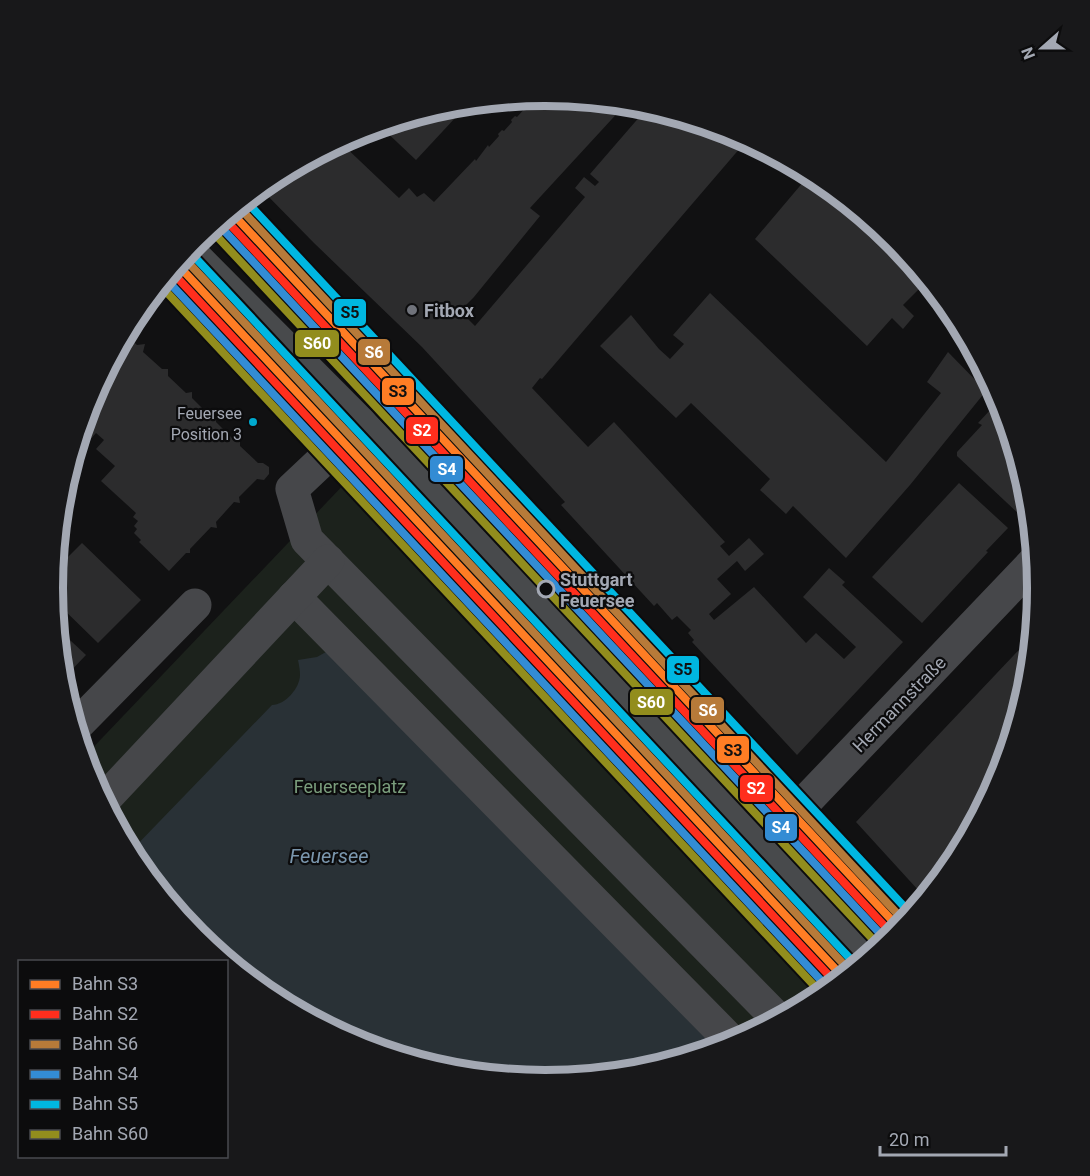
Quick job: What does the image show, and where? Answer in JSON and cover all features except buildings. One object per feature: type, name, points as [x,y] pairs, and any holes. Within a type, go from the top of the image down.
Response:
[{"type":"main road","points":[[195,257],[361,424],[862,951]]},
{"type":"street","points":[[361,424],[292,489],[307,540],[772,1013]]},
{"type":"street","points":[[110,794],[328,561]]},
{"type":"street","name":"Hermannstraße","points":[[762,846],[1026,570]]},
{"type":"street","points":[[294,597],[725,1035]]},
{"type":"street","points":[[81,720],[195,605]]},
{"type":"green space","name":"Feuerseeplatz","points":[[349,479],[831,975],[786,1005],[729,1033],[670,1054],[639,1061],[577,1069],[513,1069],[451,1061],[420,1054],[361,1033],[304,1005],[277,989],[252,970],[204,929],[144,856],[113,801],[91,749]]},
{"type":"water","name":"Feuersee","points":[[326,652],[714,1039],[670,1054],[639,1061],[577,1069],[513,1069],[451,1061],[390,1044],[332,1020],[277,989],[204,929],[163,881],[137,845],[272,705],[282,702],[291,695],[299,680],[298,660],[317,657]]},
{"type":"rail line","name":"S5","points":[[251,207],[905,908]]},
{"type":"rail line","name":"S6","points":[[244,212],[899,915]]},
{"type":"rail line","name":"S3","points":[[237,218],[893,921]]},
{"type":"rail line","name":"S2","points":[[230,224],[887,928]]},
{"type":"rail line","name":"S4","points":[[223,230],[880,934]]},
{"type":"rail line","name":"S60","points":[[216,236],[874,940]]},
{"type":"rail line","name":"S5","points":[[195,257],[851,960]]},
{"type":"rail line","name":"S6","points":[[189,263],[844,965]]},
{"type":"rail line","name":"S3","points":[[183,270],[837,971]]},
{"type":"rail line","name":"S2","points":[[177,277],[830,976]]},
{"type":"rail line","name":"S4","points":[[171,285],[822,982]]},
{"type":"rail line","name":"S60","points":[[166,291],[816,987]]},
{"type":"place","name":"Fitbox","points":[[412,310]]},
{"type":"place","name":"Feuersee Position 3","points":[[253,422]]},
{"type":"place","name":"Stuttgart Feuersee","points":[[546,589]]}]
